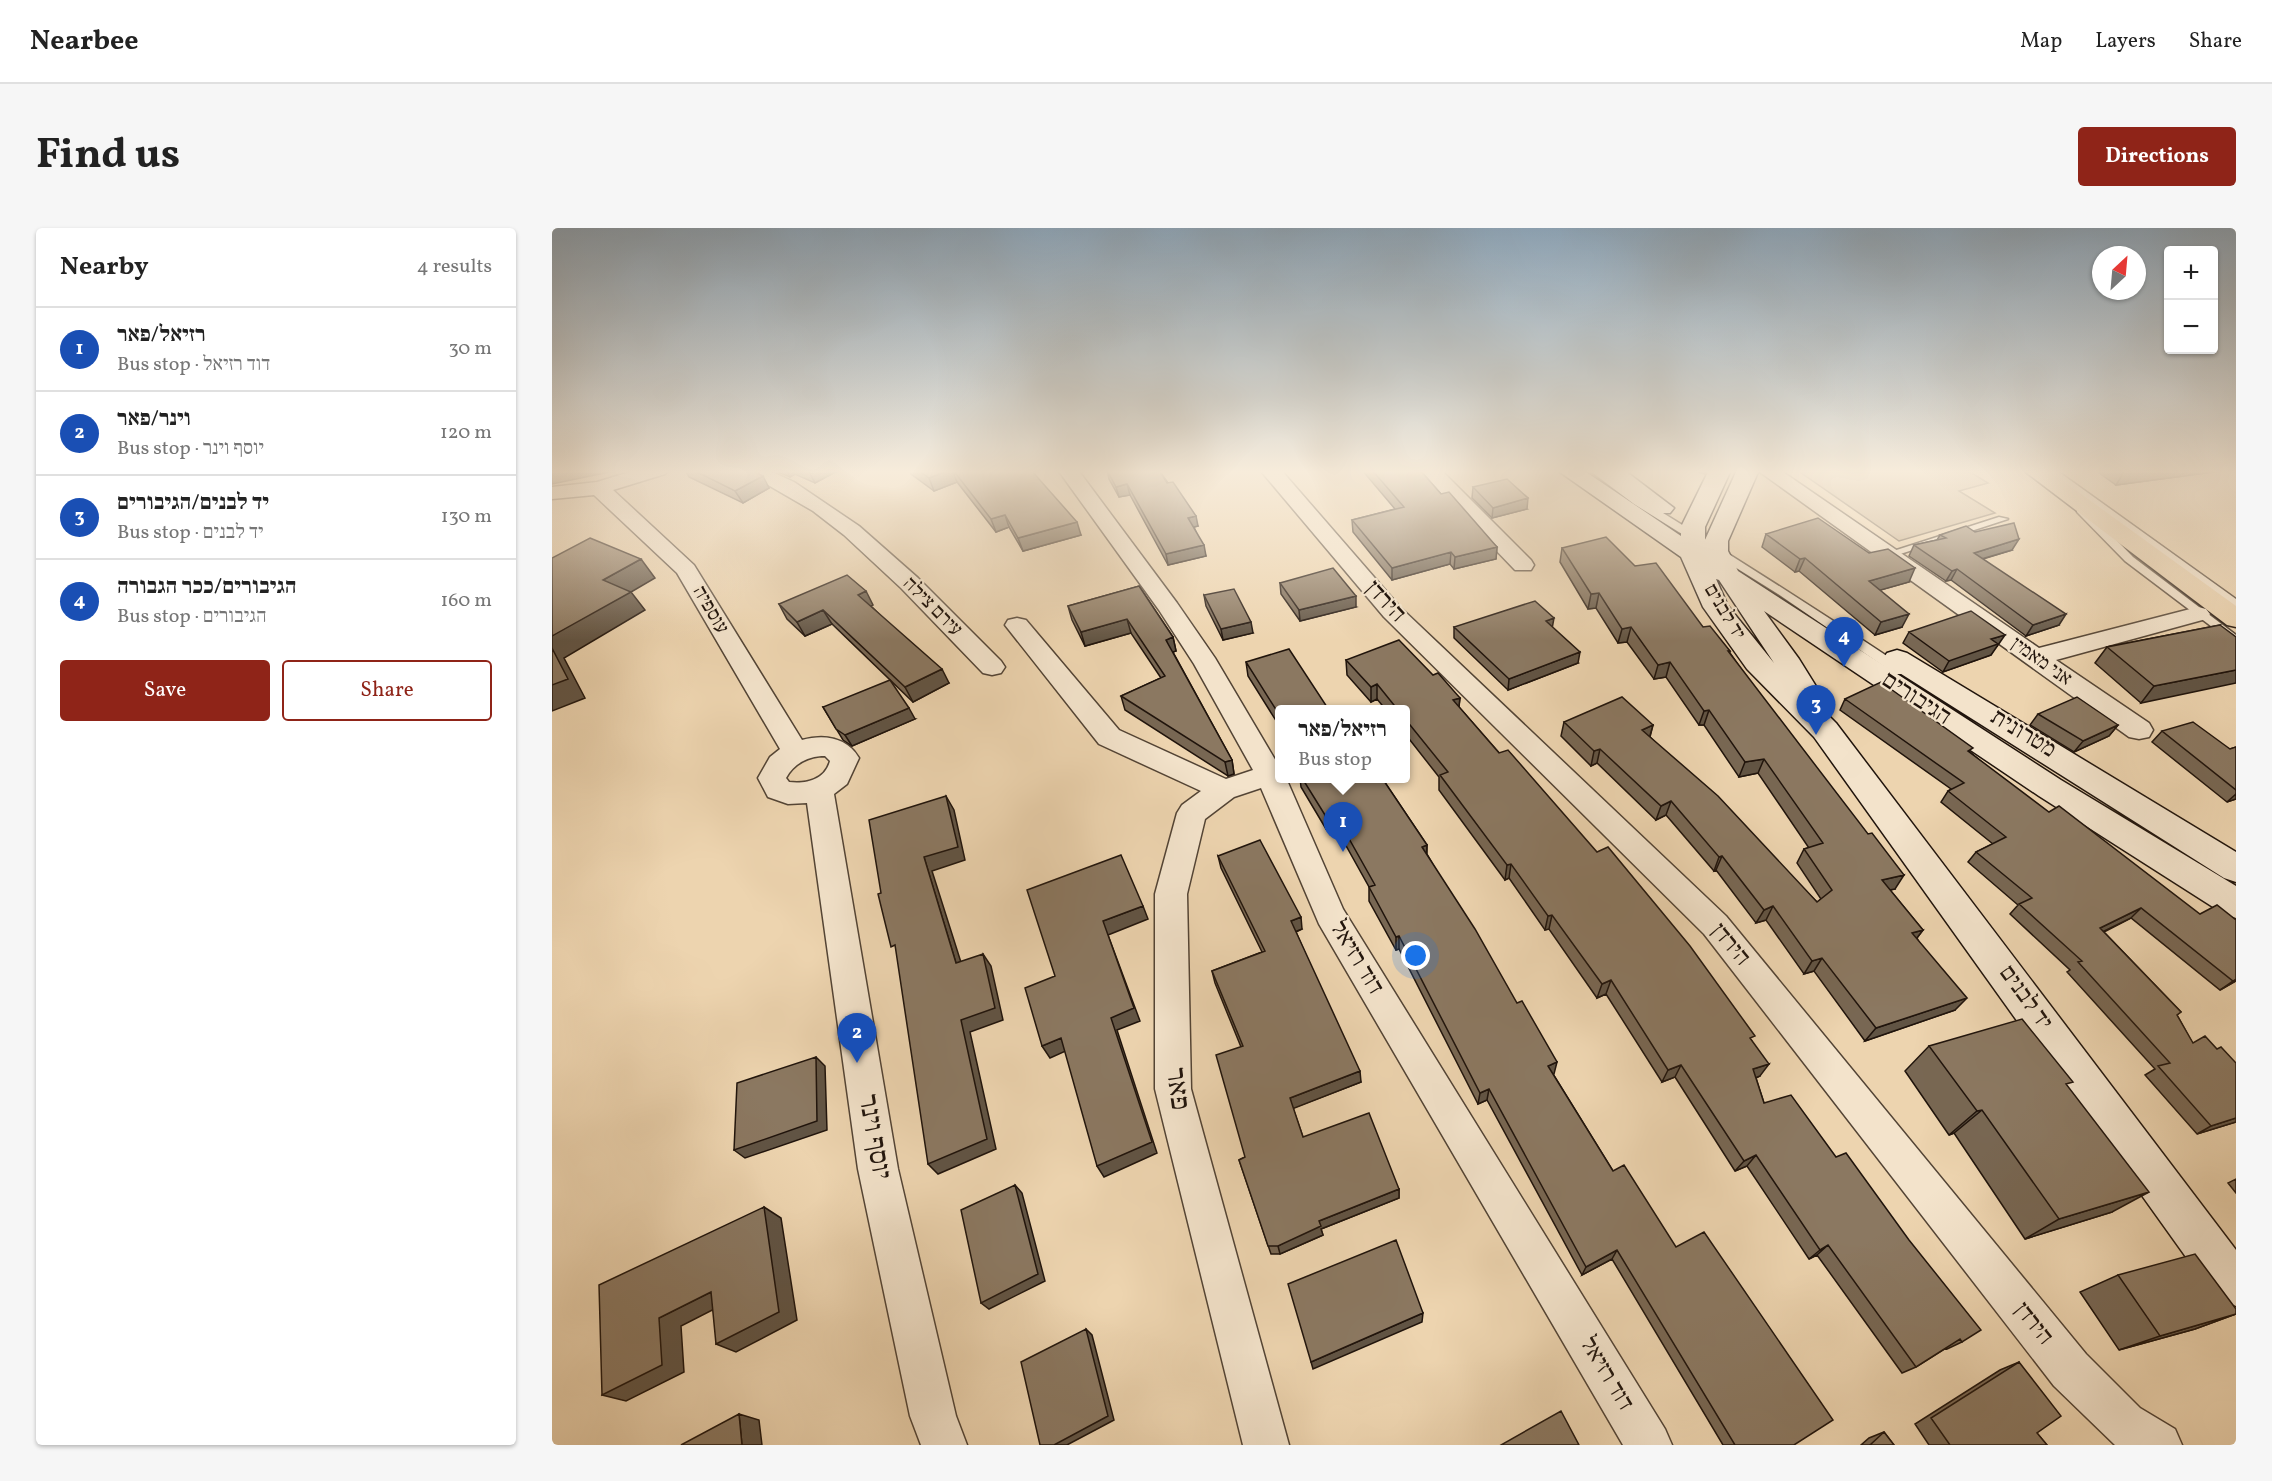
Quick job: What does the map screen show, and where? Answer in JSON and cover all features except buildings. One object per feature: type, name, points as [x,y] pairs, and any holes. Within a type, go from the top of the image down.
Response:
[{"type":"highway","points":[[2115,527],[2236,619]]},
{"type":"street","name":"עוספיה","points":[[640,527],[666,546],[686,570],[796,753]]},
{"type":"street","name":"עירם צילה","points":[[847,527],[867,542],[992,667]]},
{"type":"street","name":"דוד רזיאל","points":[[1109,527],[1206,664],[1270,775],[1330,915],[1649,1445]]},
{"type":"street","name":"הירדן","points":[[1319,527],[1392,612],[1714,925],[2070,1370],[2124,1424],[2159,1445]]},
{"type":"street","points":[[1485,527],[1523,565]]},
{"type":"street","name":"הגיבורים","points":[[1667,527],[2097,781],[2236,869]]},
{"type":"street","name":"הגיבורים","points":[[1679,527],[1706,549],[2050,788],[2236,904]]},
{"type":"street","points":[[1706,527],[1706,549]]},
{"type":"street","points":[[1706,549],[1718,527]]},
{"type":"street","name":"אני מאמין","points":[[1847,527],[2139,730]]},
{"type":"street","name":"יד לבנים","points":[[1706,549],[1716,607],[1757,663],[1825,730]]},
{"type":"street","name":"יד לבנים","points":[[1706,549],[1790,664],[1825,730],[2231,1287]]},
{"type":"street","points":[[2035,657],[2198,614]]},
{"type":"street","points":[[1017,625],[1109,737],[1224,790]]},
{"type":"street","points":[[823,746],[833,748],[845,758],[839,774],[819,789],[795,795],[778,790],[773,784],[775,770],[796,753],[823,746]]},
{"type":"street","name":"פאר","points":[[1266,1445],[1173,1089],[1171,894],[1192,813],[1224,790],[1270,775]]},
{"type":"street","name":"יוסף וינר","points":[[819,789],[878,1169],[933,1416],[944,1445]]},
{"type":"lane","name":"מטרונית","points":[[1667,527],[1933,692],[2146,820],[2236,881]]},
{"type":"lane","name":"מטרונית","points":[[1675,527],[1977,732],[2236,891]]},
{"type":"lane","points":[[1887,555],[1978,527]]},
{"type":"lane","points":[[2098,527],[2129,559],[2236,641]]},
{"type":"lane","points":[[2122,527],[2236,605]]},
{"type":"shaded area","points":[[1879,527],[1948,527],[1899,541]]},
{"type":"place","name":"הגיבורים/ככר הגבורה","points":[[1844,667]]},
{"type":"place","name":"יד לבנים/הגיבורים","points":[[1816,735]]},
{"type":"place","name":"רזיאל/פאר","points":[[1343,852]]},
{"type":"place","name":"וינר/פאר","points":[[857,1063]]}]
